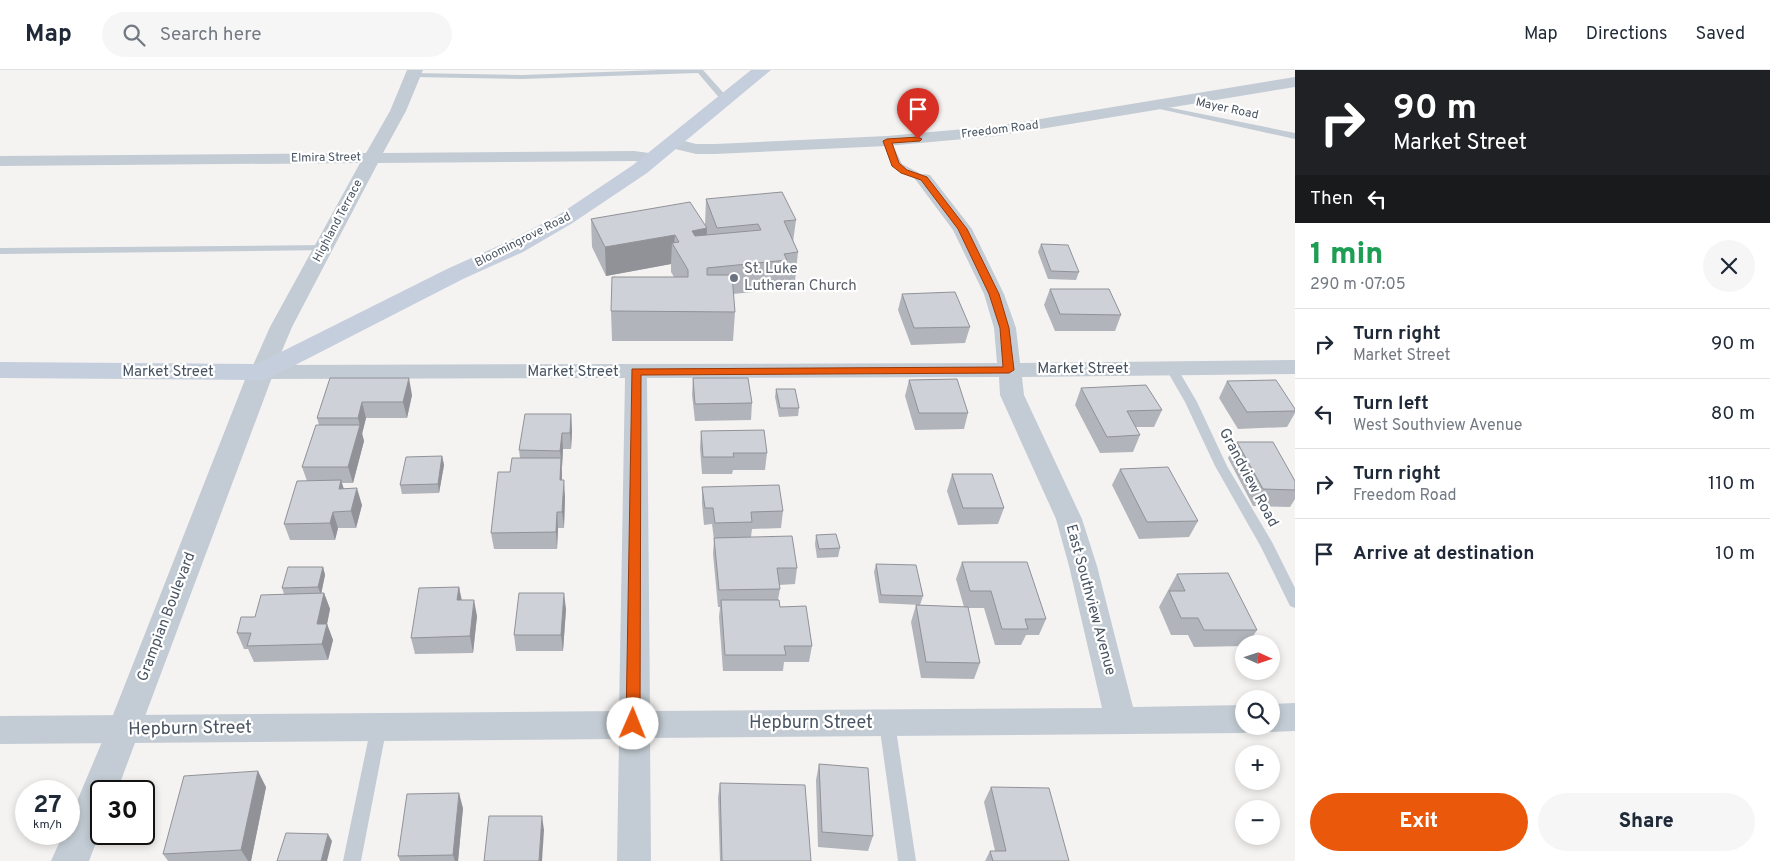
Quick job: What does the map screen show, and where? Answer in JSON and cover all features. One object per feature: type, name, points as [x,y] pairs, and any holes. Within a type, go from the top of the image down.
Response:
[{"type":"main road","name":"Bloomingrove Road","points":[[262,372],[455,274],[515,247],[564,220],[600,198],[673,143],[762,70]]},
{"type":"main road","name":"Market Street","points":[[0,370],[262,372]]},
{"type":"street","name":"Highland Terrace","points":[[262,372],[281,327],[398,111],[414,73]]},
{"type":"street","name":"Freedom Road","points":[[673,143],[696,149],[715,149],[887,141],[997,131],[1295,82]]},
{"type":"street","name":"Elmira Street","points":[[0,161],[634,156],[651,158]]},
{"type":"street","name":"East Southview Avenue","points":[[924,179],[962,229],[994,294],[1004,328],[1012,395],[1069,519],[1083,566],[1121,722]]},
{"type":"street","name":"Market Street","points":[[262,372],[636,372],[1295,367]]},
{"type":"street","name":"Grampian Boulevard","points":[[70,861],[124,730],[262,372]]},
{"type":"street","points":[[634,861],[633,724],[636,372]]},
{"type":"street","points":[[1280,718],[1295,717]]},
{"type":"street","name":"Hepburn Street","points":[[0,730],[1121,722],[1235,719]]},
{"type":"lane","points":[[414,73],[522,77],[699,70],[725,99]]},
{"type":"lane","name":"Mayer Road","points":[[1155,106],[1295,136]]},
{"type":"lane","points":[[887,141],[895,164],[904,171],[924,179]]},
{"type":"lane","points":[[0,251],[324,248]]},
{"type":"lane","name":"Grandview Road","points":[[1172,369],[1191,402],[1221,466],[1267,546],[1295,602]]},
{"type":"lane","points":[[887,723],[907,861]]},
{"type":"lane","points":[[352,861],[379,726]]},
{"type":"building","points":[[782,192],[796,220],[784,221],[798,252],[784,254],[787,260],[707,268],[707,275],[732,275],[735,312],[611,311],[612,277],[688,277],[688,270],[672,243],[679,242],[675,235],[605,247],[591,219],[690,202],[707,228],[692,231],[695,236],[761,230],[758,224],[717,228],[706,199]]},
{"type":"building","points":[[1041,244],[1068,245],[1079,272],[1051,271]]},
{"type":"building","points":[[1050,289],[1109,289],[1121,315],[1060,314]]},
{"type":"building","points":[[955,292],[970,327],[914,328],[902,294]]},
{"type":"building","points":[[330,378],[409,378],[403,402],[362,402],[358,418],[317,418]]},
{"type":"building","points":[[693,378],[748,378],[752,403],[695,404]]},
{"type":"building","points":[[957,379],[968,413],[919,413],[909,380]]},
{"type":"building","points":[[1276,380],[1295,411],[1247,412],[1227,381]]},
{"type":"building","points":[[1146,385],[1162,410],[1127,411],[1140,435],[1107,437],[1081,388]]},
{"type":"building","points":[[776,389],[795,389],[799,408],[780,408]]},
{"type":"building","points":[[525,414],[571,414],[570,433],[562,433],[560,451],[519,450]]},
{"type":"building","points":[[316,425],[360,425],[348,467],[302,467]]},
{"type":"building","points":[[764,430],[767,453],[733,453],[734,457],[703,457],[701,431]]},
{"type":"building","points":[[1237,442],[1273,442],[1295,481],[1295,490],[1263,489]]},
{"type":"building","points":[[442,456],[438,484],[400,485],[406,457]]},
{"type":"building","points":[[512,458],[561,458],[560,480],[564,480],[562,512],[557,512],[556,532],[491,533],[498,472],[510,472]]},
{"type":"building","points":[[1168,467],[1198,521],[1147,522],[1120,469]]},
{"type":"building","points":[[952,474],[992,474],[1004,508],[963,508]]},
{"type":"building","points":[[341,480],[339,489],[357,488],[351,511],[333,512],[330,523],[284,524],[297,481]]},
{"type":"building","points":[[779,485],[783,511],[751,512],[752,522],[715,523],[713,508],[705,508],[702,487]]},
{"type":"building","points":[[836,534],[840,548],[819,549],[816,535]]},
{"type":"building","points":[[792,536],[797,568],[777,568],[780,589],[719,590],[714,538]]},
{"type":"building","points":[[962,562],[1027,562],[1046,619],[1025,619],[1028,629],[1002,629],[991,591],[970,591]]},
{"type":"building","points":[[876,564],[916,565],[923,596],[881,595]]},
{"type":"building","points":[[288,567],[323,567],[318,587],[282,588]]},
{"type":"building","points":[[1228,573],[1257,630],[1204,630],[1198,618],[1181,618],[1169,591],[1185,591],[1177,574]]},
{"type":"building","points":[[459,587],[457,600],[474,600],[470,636],[411,638],[419,588]]},
{"type":"building","points":[[324,593],[317,624],[327,624],[322,644],[247,646],[251,633],[237,633],[241,617],[255,617],[261,595]]},
{"type":"building","points":[[519,593],[564,593],[561,635],[514,635]]},
{"type":"building","points":[[721,600],[779,600],[780,607],[806,606],[812,646],[784,646],[786,655],[725,655]]},
{"type":"building","points":[[916,605],[968,607],[980,663],[926,662]]},
{"type":"building","points":[[819,764],[868,768],[873,836],[822,832]]},
{"type":"building","points":[[258,771],[241,850],[163,854],[184,776]]},
{"type":"building","points":[[720,783],[805,785],[811,861],[722,861]]},
{"type":"building","points":[[991,787],[1049,788],[1069,861],[993,861],[990,851],[1006,851]]},
{"type":"building","points":[[459,793],[453,855],[398,856],[407,794]]},
{"type":"building","points":[[489,816],[542,816],[539,861],[484,861]]},
{"type":"building","points":[[286,833],[328,834],[321,861],[277,861]]},
{"type":"place","name":"St. Luke Lutheran Church","points":[[734,278]]},
{"type":"route","points":[[633,724],[637,482],[636,372],[1009,370],[1004,328],[994,294],[962,229],[932,186],[924,179],[904,171],[895,164],[887,141],[918,139]]}]
